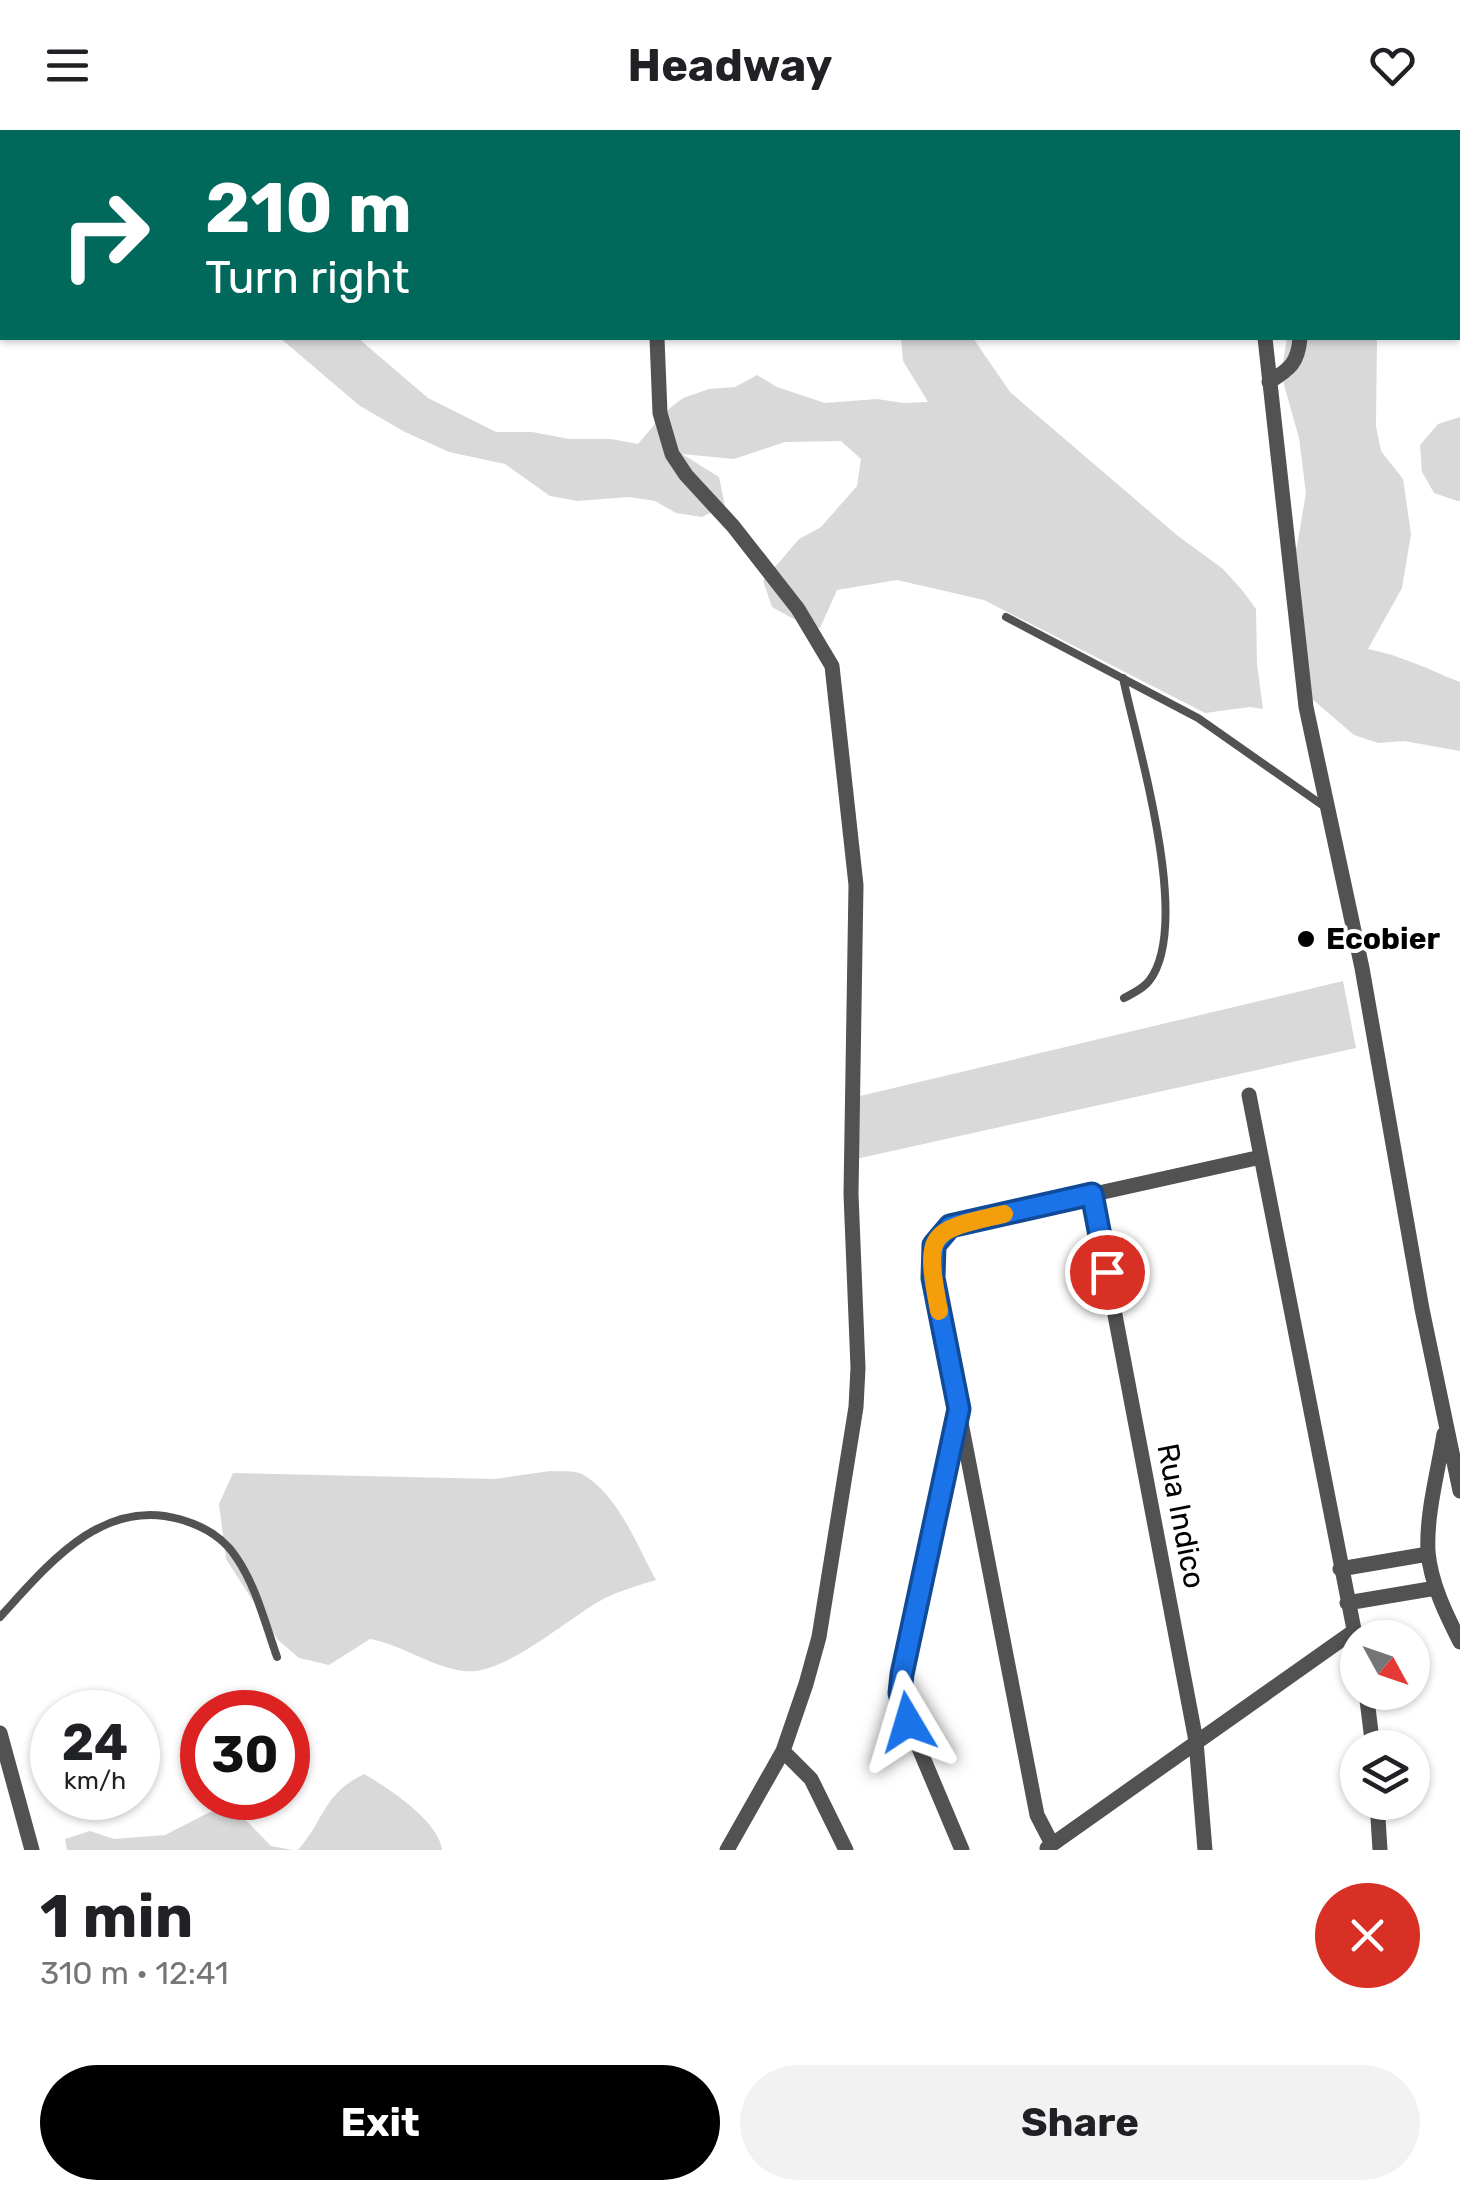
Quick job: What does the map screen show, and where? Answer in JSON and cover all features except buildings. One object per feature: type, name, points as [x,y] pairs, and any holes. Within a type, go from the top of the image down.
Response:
[{"type":"street","points":[[657,340],[660,413],[672,454],[686,476],[733,526],[798,609],[832,666],[856,885],[851,1194],[856,1407],[819,1637],[783,1751],[728,1850]]},
{"type":"street","points":[[1265,340],[1306,707],[1362,968],[1422,1309],[1460,1492]]},
{"type":"street","points":[[1269,382],[1291,369],[1298,358],[1300,340]]},
{"type":"street","points":[[1249,1094],[1351,1620]]},
{"type":"street","points":[[1261,1158],[950,1226],[934,1245],[933,1278],[1037,1815],[1048,1847],[1340,1641]]},
{"type":"street","name":"Rua Indico","points":[[1092,1194],[1196,1741],[1205,1850]]},
{"type":"street","points":[[959,1409],[900,1693],[908,1722],[962,1850]]},
{"type":"street","points":[[1446,1420],[1428,1554],[1436,1588],[1460,1642]]},
{"type":"street","points":[[1340,1569],[1428,1554]]},
{"type":"street","points":[[1347,1603],[1436,1588]]},
{"type":"street","points":[[0,1733],[32,1850]]},
{"type":"street","points":[[783,1751],[811,1779],[846,1850]]},
{"type":"street","points":[[1378,1820],[1380,1850]]},
{"type":"lane","points":[[1006,617],[1198,718],[1328,810]]},
{"type":"lane","points":[[1122,678],[1167,895],[1164,938],[1156,968],[1142,989],[1124,998]]},
{"type":"lane","points":[[0,1617],[60,1552],[83,1537],[138,1514],[163,1514],[216,1535],[234,1554],[252,1584],[277,1657]]},
{"type":"shaded area","points":[[282,340],[360,340],[428,398],[496,432],[532,432],[638,444],[665,412],[683,398],[709,389],[735,387],[757,375],[777,387],[825,403],[877,399],[928,402],[903,361],[901,340],[974,340],[1010,392],[1178,536],[1223,569],[1242,590],[1256,609],[1263,709],[1205,713],[984,600],[897,580],[837,590],[820,628],[772,607],[763,581],[799,539],[821,527],[857,486],[861,459],[841,441],[785,442],[734,459],[682,454],[719,477],[725,506],[702,517],[676,513],[655,501],[629,497],[577,501],[550,496],[505,464],[449,452],[360,406]]},
{"type":"shaded area","points":[[1287,340],[1377,340],[1376,426],[1381,451],[1403,479],[1411,534],[1402,588],[1368,649],[1460,682],[1460,751],[1404,741],[1378,743],[1354,735],[1312,699],[1289,570],[1306,493],[1299,438],[1281,374]]},
{"type":"shaded area","points":[[1460,417],[1457,501],[1434,493],[1422,472],[1420,445],[1438,424]]},
{"type":"shaded area","points":[[1343,981],[1356,1048],[856,1159],[860,1096]]},
{"type":"shaded area","points":[[550,1471],[582,1474],[606,1494],[656,1580],[605,1598],[517,1655],[480,1670],[452,1669],[370,1639],[329,1665],[299,1658],[278,1640],[226,1559],[219,1504],[233,1473],[495,1479]]},
{"type":"shaded area","points":[[364,1774],[423,1817],[442,1850],[298,1850],[332,1799]]},
{"type":"shaded area","points":[[194,1820],[246,1820],[271,1846],[293,1850],[67,1850],[65,1839],[90,1831],[114,1839],[165,1835]]},
{"type":"slow traffic","points":[[939,1311],[931,1260],[942,1232],[950,1226],[1004,1214]]},
{"type":"place","name":"Ecobier","points":[[1306,939]]},
{"type":"route","points":[[908,1722],[900,1693],[902,1674],[959,1409],[933,1278],[934,1245],[950,1226],[1092,1194],[1107,1272]]}]
